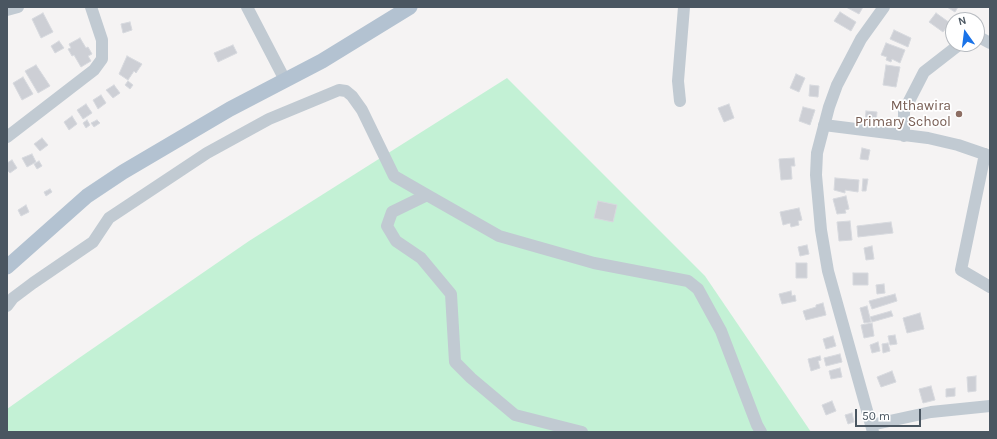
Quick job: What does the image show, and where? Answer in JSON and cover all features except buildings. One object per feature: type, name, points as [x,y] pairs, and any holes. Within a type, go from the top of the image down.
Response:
[{"type":"main road","points":[[7,267],[99,188],[230,109],[322,60],[410,7]]},
{"type":"street","points":[[7,10],[18,7]]},
{"type":"street","points":[[7,137],[94,70],[102,59],[102,40],[91,7]]},
{"type":"street","points":[[246,7],[284,80]]},
{"type":"street","points":[[680,101],[678,81],[684,7]]},
{"type":"street","points":[[884,7],[861,40],[837,85],[817,153],[816,175],[820,230],[835,298],[872,429],[931,412],[990,406]]},
{"type":"street","points":[[904,136],[904,111],[924,72],[950,52]]},
{"type":"street","points":[[7,306],[13,298],[33,283],[93,242],[113,215],[207,153],[268,119],[339,90],[346,91],[352,96],[362,110],[394,176],[499,236],[594,263],[688,281],[698,289],[721,331],[761,432]]},
{"type":"street","points":[[824,125],[928,138],[987,155],[961,270],[990,287]]},
{"type":"street","points":[[427,195],[392,212],[387,226],[396,241],[421,258],[451,294],[455,362],[471,378],[515,415],[582,432]]},
{"type":"green space","points":[[507,78],[705,276],[811,432],[7,432],[7,409],[79,358],[249,241]]},
{"type":"place","name":"Mthawira Primary School","points":[[959,114]]}]
